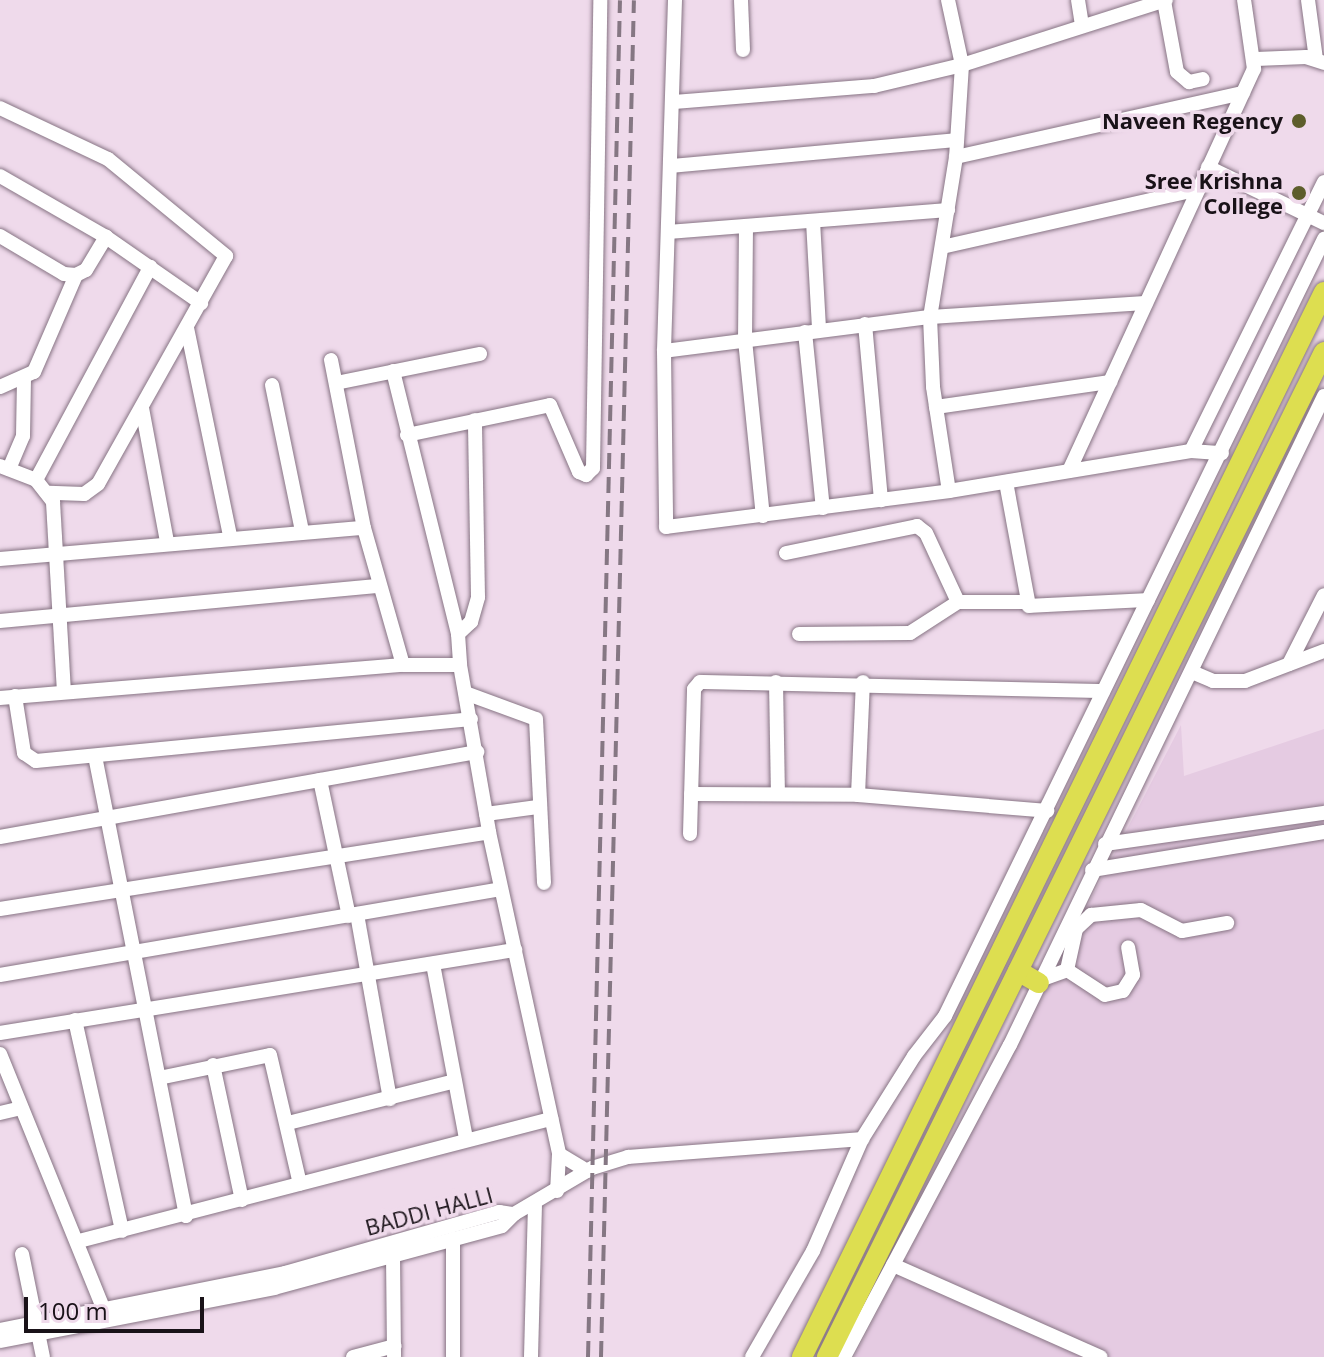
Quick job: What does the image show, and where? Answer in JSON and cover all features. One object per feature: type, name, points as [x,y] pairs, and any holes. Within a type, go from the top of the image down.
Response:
[{"type":"highway","points":[[802,1357],[1324,292]]},
{"type":"highway","points":[[827,1357],[1018,971],[1272,482],[1324,352]]},
{"type":"highway","points":[[1018,971],[1040,982]]},
{"type":"street","points":[[407,435],[550,405],[579,472],[586,475],[593,468],[600,0]]},
{"type":"street","points":[[675,0],[662,521],[676,528],[949,491],[1191,451],[1222,453]]},
{"type":"street","points":[[741,0],[743,50]]},
{"type":"street","points":[[948,0],[962,65],[956,157],[930,317],[936,407],[949,491]]},
{"type":"street","points":[[1078,0],[1082,25]]},
{"type":"street","points":[[674,102],[874,86],[962,65],[1082,25],[1132,4],[1165,0],[1177,72],[1189,82],[1203,79]]},
{"type":"street","points":[[1069,471],[1256,59],[1244,0]]},
{"type":"street","points":[[1256,59],[1320,61],[1308,0]]},
{"type":"street","points":[[956,157],[1243,93]]},
{"type":"street","points":[[0,108],[108,159],[225,252],[226,261],[93,490],[49,493]]},
{"type":"street","points":[[671,166],[957,140]]},
{"type":"street","points":[[1208,167],[1324,223]]},
{"type":"street","points":[[0,176],[106,237],[201,303]]},
{"type":"street","points":[[1191,451],[1324,182]]},
{"type":"street","points":[[942,247],[1199,189]]},
{"type":"street","points":[[668,232],[948,210]]},
{"type":"street","points":[[813,221],[812,331],[823,508]]},
{"type":"street","points":[[746,226],[745,340],[763,516]]},
{"type":"street","points":[[0,236],[64,274],[76,275],[86,270],[106,237]]},
{"type":"street","points":[[752,1357],[813,1251],[862,1139],[914,1056],[945,1016],[1324,239]]},
{"type":"street","points":[[36,480],[150,267]]},
{"type":"street","points":[[0,387],[24,380],[41,360],[76,275]]},
{"type":"street","points":[[664,351],[930,317],[1146,303]]},
{"type":"street","points":[[865,324],[881,500]]},
{"type":"street","points":[[187,328],[230,536]]},
{"type":"street","points":[[336,383],[480,354]]},
{"type":"street","points":[[331,360],[364,528],[403,665]]},
{"type":"street","points":[[393,371],[458,634],[460,665],[468,694],[489,832],[559,1154],[557,1191]]},
{"type":"street","points":[[24,380],[23,436],[4,467],[36,480],[49,493],[64,691]]},
{"type":"street","points":[[936,407],[1110,382]]},
{"type":"street","points":[[272,385],[302,531]]},
{"type":"street","points":[[844,1357],[1040,982],[1092,870],[1192,672],[1272,482],[1324,396]]},
{"type":"street","points":[[142,408],[167,542]]},
{"type":"street","points":[[1208,655],[1324,418]]},
{"type":"street","points":[[458,634],[471,622],[478,597],[475,420]]},
{"type":"street","points":[[1006,482],[1025,602]]},
{"type":"street","points":[[786,553],[917,526],[926,533],[958,602]]},
{"type":"street","points":[[0,559],[230,536],[364,528]]},
{"type":"street","points":[[0,621],[56,613],[379,586]]},
{"type":"street","points":[[1289,664],[1324,595]]},
{"type":"street","points":[[799,634],[910,633],[958,602],[1025,602],[1036,609],[1148,600]]},
{"type":"street","points":[[1192,672],[1226,683],[1324,651]]},
{"type":"street","points":[[460,665],[403,665],[8,697],[27,758],[95,756],[471,719]]},
{"type":"street","points":[[776,682],[778,793]]},
{"type":"street","points":[[690,834],[696,685],[863,682],[1103,691]]},
{"type":"street","points":[[858,795],[863,682]]},
{"type":"street","points":[[468,694],[536,719],[544,883]]},
{"type":"street","points":[[0,837],[477,752]]},
{"type":"street","points":[[95,756],[104,817],[186,1216]]},
{"type":"street","points":[[320,780],[368,976],[390,1099]]},
{"type":"street","points":[[691,794],[858,795],[1047,811]]},
{"type":"street","points":[[486,814],[538,807]]},
{"type":"street","points":[[1105,844],[1324,813]]},
{"type":"street","points":[[0,909],[489,832]]},
{"type":"street","points":[[1092,870],[1324,832]]},
{"type":"street","points":[[0,975],[135,956],[501,889]]},
{"type":"street","points":[[1067,970],[1076,929],[1091,915],[1141,910],[1182,931],[1227,923]]},
{"type":"street","points":[[1067,970],[1105,995],[1123,991],[1133,975],[1128,947]]},
{"type":"street","points":[[0,1033],[515,950]]},
{"type":"street","points":[[433,964],[466,1139]]},
{"type":"street","points":[[1040,982],[1067,970]]},
{"type":"street","points":[[75,1020],[122,1231]]},
{"type":"street","points":[[0,1054],[79,1241],[103,1308]]},
{"type":"street","points":[[159,1078],[270,1055],[300,1184]]},
{"type":"street","points":[[213,1065],[242,1200]]},
{"type":"street","points":[[288,1123],[455,1081]]},
{"type":"street","points":[[0,1113],[21,1108]]},
{"type":"street","points":[[79,1241],[186,1216],[466,1139],[552,1119]]},
{"type":"street","name":"BADDI HALLI","points":[[0,1330],[38,1326],[103,1308],[285,1273],[499,1212],[514,1214],[535,1206],[587,1171],[640,1155],[862,1139]]},
{"type":"street","points":[[559,1154],[587,1171]]},
{"type":"street","points":[[531,1357],[535,1206]]},
{"type":"street","points":[[0,1341],[38,1326],[274,1288],[502,1226],[514,1214]]},
{"type":"street","points":[[453,1239],[453,1357]]},
{"type":"street","points":[[22,1254],[43,1357]]},
{"type":"street","points":[[353,1357],[394,1352],[393,1256]]},
{"type":"street","points":[[893,1265],[1101,1357]]},
{"type":"shaded area","points":[[1181,725],[1184,776],[1324,729],[1324,1357],[854,1357]]},
{"type":"railway","points":[[588,1357],[620,0]]},
{"type":"railway","points":[[601,1357],[634,0]]},
{"type":"place","name":"Naveen Regency","points":[[1299,121]]},
{"type":"place","name":"Sree Krishna College","points":[[1299,193]]}]
